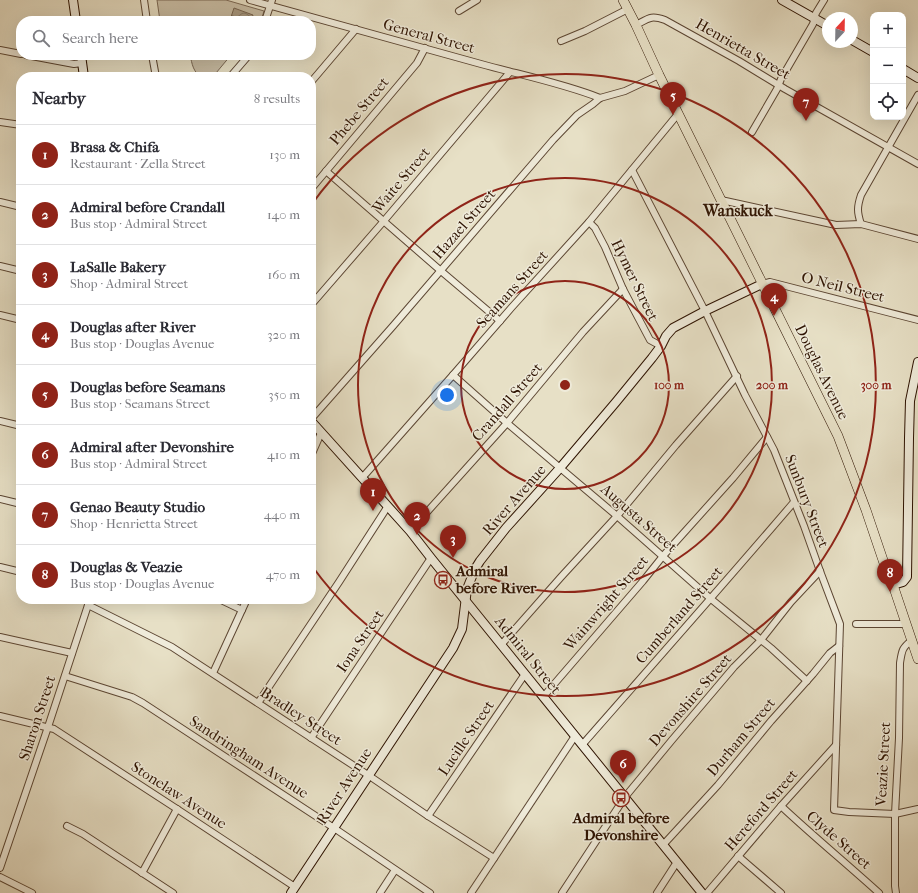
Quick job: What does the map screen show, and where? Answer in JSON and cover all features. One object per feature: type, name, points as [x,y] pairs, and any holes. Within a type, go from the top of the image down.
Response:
[{"type":"main road","name":"Douglas Avenue","points":[[623,0],[838,436],[866,510],[918,658]]},
{"type":"street","points":[[73,0],[75,16]]},
{"type":"street","points":[[144,0],[146,16]]},
{"type":"street","name":"General Street","points":[[250,0],[271,3],[314,16]]},
{"type":"street","points":[[459,11],[477,0]]},
{"type":"street","points":[[782,0],[822,23]]},
{"type":"street","points":[[752,132],[813,24],[816,14],[824,0]]},
{"type":"street","points":[[267,16],[271,3]]},
{"type":"street","points":[[561,41],[585,31],[628,9]]},
{"type":"street","name":"General Street","points":[[316,17],[600,98]]},
{"type":"street","name":"Henrietta Street","points":[[636,25],[651,17],[665,20],[918,164]]},
{"type":"street","points":[[316,76],[356,29]]},
{"type":"street","points":[[858,43],[870,50]]},
{"type":"street","name":"Phebe Street","points":[[316,182],[417,63],[424,48]]},
{"type":"street","points":[[0,50],[16,53]]},
{"type":"street","points":[[53,60],[74,64],[80,60]]},
{"type":"street","points":[[81,60],[83,72]]},
{"type":"street","points":[[153,60],[155,72]]},
{"type":"street","points":[[234,72],[245,60]]},
{"type":"street","points":[[906,71],[918,78]]},
{"type":"street","name":"Waite Street","points":[[316,299],[384,222],[510,72]]},
{"type":"street","name":"Hazael Street","points":[[316,414],[576,115],[600,98],[625,91],[659,75]]},
{"type":"street","points":[[861,224],[857,212],[861,195],[918,95]]},
{"type":"street","name":"Seamans Street","points":[[362,478],[589,222],[678,114]]},
{"type":"street","points":[[0,122],[16,124]]},
{"type":"street","name":"Sunbury Street","points":[[632,170],[705,311],[774,450],[840,624],[834,810],[895,814]]},
{"type":"street","points":[[326,171],[500,321]]},
{"type":"street","points":[[721,200],[836,225],[861,224],[918,239]]},
{"type":"street","points":[[0,202],[16,206]]},
{"type":"street","name":"Hymer Street","points":[[589,222],[595,228],[605,247],[623,289],[650,340],[661,346]]},
{"type":"street","points":[[0,266],[16,270]]},
{"type":"street","name":"O Neil Street","points":[[762,284],[770,282],[918,320]]},
{"type":"street","name":"River Avenue","points":[[293,890],[454,645],[462,629],[467,589],[480,561],[506,528],[560,468],[616,402],[661,346],[666,336],[673,328],[762,284]]},
{"type":"street","name":"Crandall Street","points":[[410,531],[507,424],[583,332],[623,289]]},
{"type":"street","points":[[0,315],[16,319]]},
{"type":"street","points":[[893,585],[903,582],[907,577],[910,401],[918,362]]},
{"type":"street","name":"Augusta Street","points":[[453,375],[507,424],[617,516],[807,681]]},
{"type":"street","points":[[502,645],[561,577],[617,516],[676,445],[737,376]]},
{"type":"street","points":[[0,421],[16,425]]},
{"type":"street","name":"Admiral Street","points":[[316,426],[410,531],[702,893]]},
{"type":"street","points":[[316,444],[321,433]]},
{"type":"street","name":"Wainwright Street","points":[[543,697],[767,436]]},
{"type":"street","points":[[0,499],[16,503]]},
{"type":"street","name":"Cumberland Street","points":[[582,745],[711,599],[794,502]]},
{"type":"street","points":[[258,703],[388,506]]},
{"type":"street","name":"Iona Street","points":[[311,738],[431,558]]},
{"type":"street","points":[[0,568],[16,571]]},
{"type":"street","name":"Devonshire Street","points":[[562,893],[625,797],[734,667],[761,640],[791,602],[820,571]]},
{"type":"street","name":"Sharon Street","points":[[0,868],[88,604]]},
{"type":"street","name":"Bradley Street","points":[[93,604],[172,647],[494,858]]},
{"type":"street","points":[[229,604],[242,610]]},
{"type":"street","points":[[213,673],[245,604]]},
{"type":"street","points":[[856,624],[906,624]]},
{"type":"street","points":[[0,637],[72,653]]},
{"type":"street","name":"Veazie Street","points":[[896,893],[895,814],[899,738],[900,663],[904,646],[912,640]]},
{"type":"street","name":"Durham Street","points":[[663,845],[718,785],[830,653],[839,646]]},
{"type":"street","name":"Lucille Street","points":[[428,816],[525,674]]},
{"type":"street","name":"Sandringham Avenue","points":[[65,676],[132,697],[334,828],[430,893]]},
{"type":"street","name":"Stonelaw Avenue","points":[[0,716],[54,729],[177,809],[293,890]]},
{"type":"street","points":[[471,893],[575,736]]},
{"type":"street","name":"Hereford Street","points":[[707,893],[781,806],[836,745]]},
{"type":"street","name":"Clyde Street","points":[[781,806],[809,833],[879,893]]},
{"type":"street","points":[[142,873],[177,809]]},
{"type":"street","points":[[895,814],[918,809]]},
{"type":"street","points":[[67,826],[83,834],[172,893]]},
{"type":"street","points":[[738,856],[781,893]]},
{"type":"street","points":[[657,893],[677,862]]},
{"type":"street","points":[[380,893],[395,870]]},
{"type":"street","points":[[0,877],[32,893]]},
{"type":"shaded area","points":[[157,0],[226,0],[264,11],[262,16],[159,16]]},
{"type":"shaded area","points":[[191,60],[227,60],[217,72],[196,72]]},
{"type":"water","points":[[234,8],[253,15],[253,16],[231,16]]},
{"type":"place","name":"Douglas before Seamans","points":[[673,115]]},
{"type":"place","name":"Genao Beauty Studio","points":[[806,121]]},
{"type":"place","name":"Douglas after River","points":[[774,316]]},
{"type":"place","name":"Brasa & Chifa","points":[[373,511]]},
{"type":"place","name":"Admiral before Crandall","points":[[417,535]]},
{"type":"place","name":"LaSalle Bakery","points":[[453,558]]},
{"type":"place","name":"Admiral before River","points":[[443,580]]},
{"type":"place","name":"Douglas & Veazie","points":[[890,592]]},
{"type":"place","name":"Admiral after Devonshire","points":[[623,783]]},
{"type":"place","name":"Admiral before Devonshire","points":[[621,798]]},
{"type":"district","name":"Wanskuck","points":[[738,210]]}]
